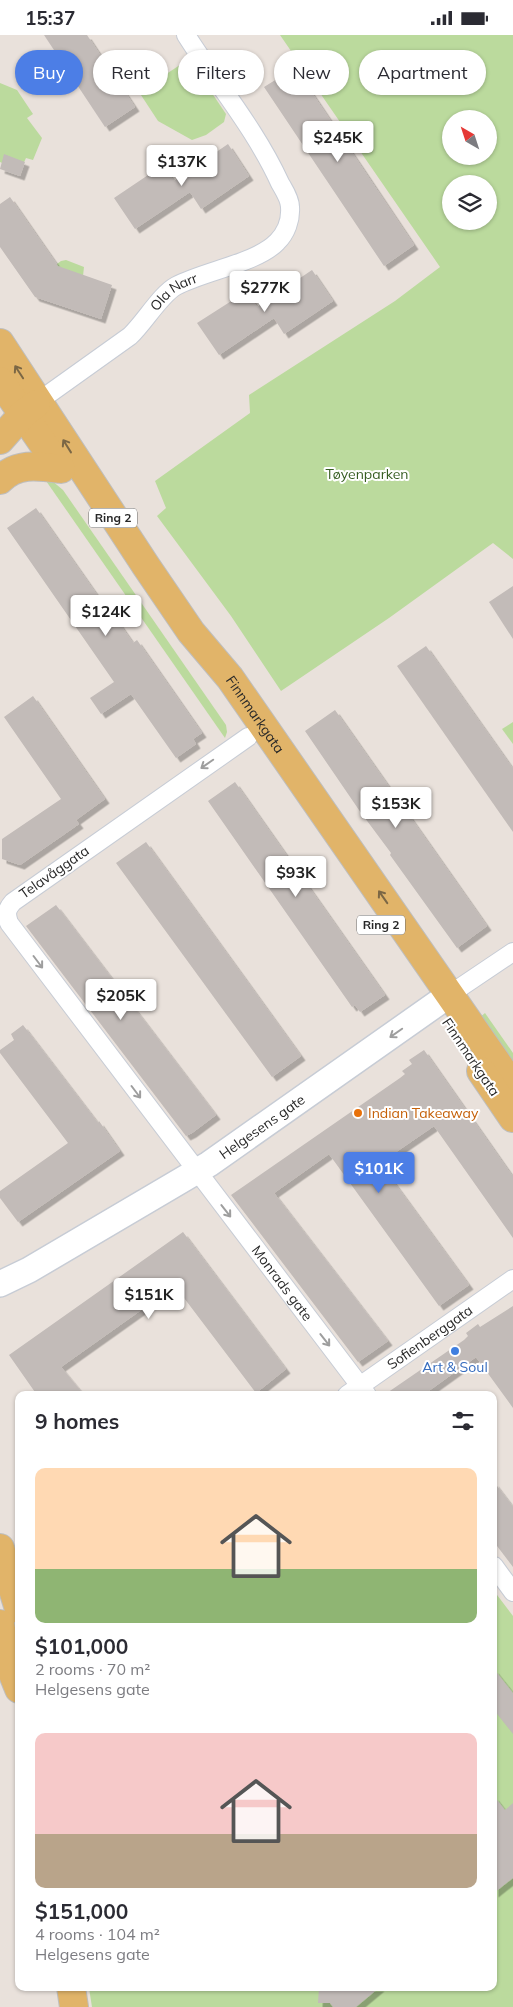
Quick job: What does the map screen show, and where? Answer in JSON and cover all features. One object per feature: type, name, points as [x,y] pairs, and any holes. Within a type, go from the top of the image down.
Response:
[{"type":"main road","name":"Finnmarkgata","points":[[0,343],[61,469],[248,737],[442,1000],[513,1086]]},
{"type":"main road","name":"Finnmarkgata","points":[[0,381],[31,408],[113,517],[191,632],[230,678],[442,1000],[513,1117]]},
{"type":"main road","points":[[0,440],[31,408]]},
{"type":"main road","points":[[0,480],[12,470],[21,467],[32,466],[61,469]]},
{"type":"main road","points":[[0,1549],[15,1596]]},
{"type":"main road","points":[[0,1624],[7,1659],[15,1679]]},
{"type":"main road","points":[[53,1991],[55,2007]]},
{"type":"main road","points":[[72,1991],[74,2007]]},
{"type":"street","name":"Ola Narr","points":[[31,408],[130,336],[161,300],[175,287],[258,255],[277,243],[287,230],[290,205],[274,169],[244,119],[186,35]]},
{"type":"street","name":"Telavåggata","points":[[196,1172],[9,923],[7,909],[12,902],[248,737]]},
{"type":"street","name":"Helgesens gate","points":[[0,1285],[196,1172],[513,952]]},
{"type":"street","name":"Monrads gate","points":[[196,1172],[357,1391]]},
{"type":"street","name":"Sofienberggata","points":[[359,1391],[513,1279]]},
{"type":"street","points":[[497,1570],[513,1592]]},
{"type":"street","points":[[0,1624],[15,1618]]},
{"type":"green space","name":"Tøyenparken","points":[[280,35],[513,35],[513,559],[493,543],[389,618],[281,691],[231,616],[157,516],[166,508],[155,481],[250,413],[249,395],[395,301],[440,267],[321,95],[349,95],[349,50],[290,50]]},
{"type":"green space","points":[[178,66],[178,95],[213,95],[226,114],[224,122],[206,135],[192,140],[158,121],[141,95],[168,95],[168,73]]},
{"type":"green space","points":[[0,83],[15,89],[15,95],[20,95],[33,114],[27,118],[42,138],[33,160],[26,158],[20,171],[0,162]]},
{"type":"green space","points":[[66,260],[84,267],[83,276],[54,266]]},
{"type":"green space","points":[[44,478],[51,480],[63,490],[226,725],[227,732],[225,738]]},
{"type":"green space","points":[[513,722],[513,744],[502,729]]},
{"type":"green space","points":[[485,1013],[513,1053],[513,1068],[479,1018]]},
{"type":"green space","points":[[497,1595],[513,1616],[513,2007],[92,2007],[89,1991],[497,1991]]},
{"type":"building","points":[[44,35],[87,35],[97,50],[93,50],[93,95],[127,95],[135,107],[105,127],[83,94],[83,50],[54,50]]},
{"type":"building","points":[[274,81],[274,95],[313,95],[414,245],[384,266],[264,87]]},
{"type":"building","points":[[228,144],[249,176],[201,209],[190,192],[135,229],[114,198],[163,165],[174,181]]},
{"type":"building","points":[[4,154],[25,162],[20,176],[0,169]]},
{"type":"building","points":[[10,197],[58,266],[112,285],[101,319],[35,297],[0,247],[0,204]]},
{"type":"building","points":[[312,270],[333,301],[284,334],[274,318],[219,355],[197,323],[247,291],[257,307]]},
{"type":"building","points":[[36,508],[114,619],[115,617],[133,643],[137,640],[202,733],[193,739],[196,744],[176,758],[131,694],[101,714],[90,698],[114,682],[7,528]]},
{"type":"building","points":[[513,586],[513,639],[489,602]]},
{"type":"building","points":[[426,646],[513,769],[513,832],[397,666]]},
{"type":"building","points":[[33,696],[105,799],[76,820],[79,824],[20,865],[2,859],[2,839],[61,799],[4,717]]},
{"type":"building","points":[[335,710],[487,926],[457,948],[390,855],[391,853],[305,731]]},
{"type":"building","points":[[235,782],[385,995],[360,1012],[355,1005],[352,1007],[208,801]]},
{"type":"building","points":[[146,842],[301,1056],[272,1077],[116,863]]},
{"type":"building","points":[[56,905],[216,1115],[192,1133],[186,1136],[26,926]]},
{"type":"building","points":[[23,1025],[98,1123],[99,1121],[120,1151],[18,1222],[0,1198],[0,1191],[68,1143],[0,1053],[0,1050],[14,1040],[11,1034]]},
{"type":"building","points":[[424,1050],[513,1177],[513,1238],[434,1126],[380,1163],[469,1285],[439,1306],[329,1154],[274,1193],[388,1341],[358,1362],[231,1195],[400,1078],[405,1074],[402,1071],[412,1064],[409,1060]]},
{"type":"building","points":[[183,1232],[286,1369],[258,1391],[254,1391],[175,1286],[61,1367],[81,1391],[34,1391],[9,1355]]},
{"type":"building","points":[[513,1306],[513,1408],[476,1357],[429,1391],[390,1391],[464,1340],[468,1336],[466,1333],[478,1324],[480,1327]]},
{"type":"building","points":[[497,1486],[513,1507],[513,1567],[497,1546]]},
{"type":"building","points":[[497,1673],[513,1693],[513,1734],[497,1714]]},
{"type":"building","points":[[497,1800],[505,1810],[513,1803],[513,1878],[497,1891]]},
{"type":"building","points":[[319,1991],[375,1991],[356,2007],[333,2007],[330,2003],[318,2003]]},
{"type":"place","name":"Indian Takeaway","points":[[358,1113]]},
{"type":"place","name":"Art & Soul","points":[[455,1351]]}]
